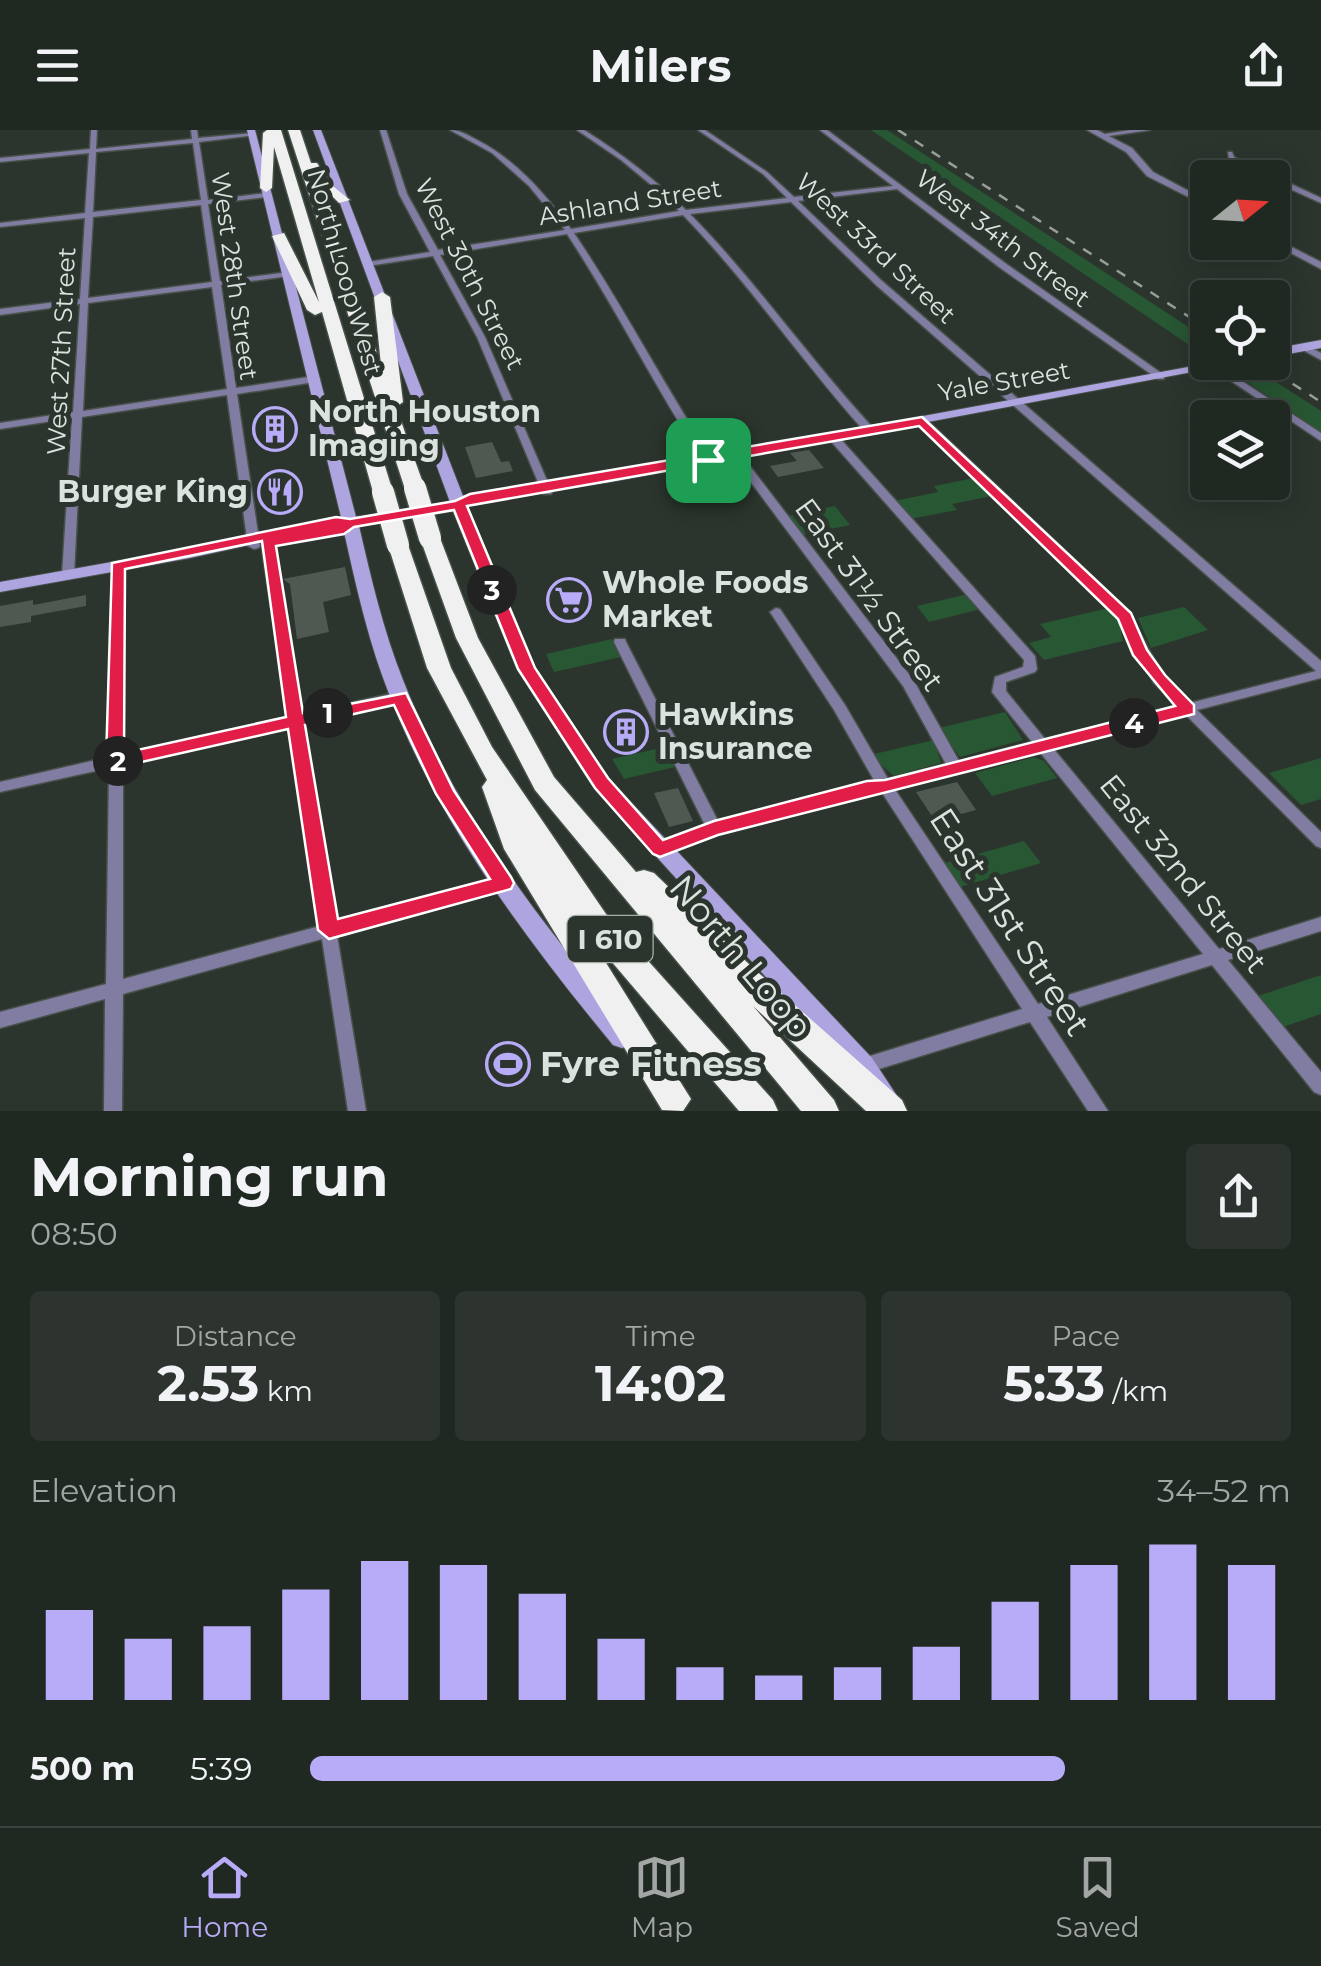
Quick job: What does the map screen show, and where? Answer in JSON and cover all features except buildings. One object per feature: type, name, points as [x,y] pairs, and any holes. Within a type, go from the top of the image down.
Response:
[{"type":"highway","points":[[266,192],[272,130]]},
{"type":"highway","name":"North Loop West","points":[[272,130],[439,668],[482,751]]},
{"type":"highway","name":"North Loop West","points":[[294,130],[430,538]]},
{"type":"highway","points":[[299,146],[330,190],[344,200]]},
{"type":"highway","points":[[280,236],[343,368]]},
{"type":"highway","points":[[382,297],[396,396],[390,415]]},
{"type":"highway","name":"North Loop","points":[[430,538],[467,638],[544,783],[822,1111]]},
{"type":"highway","points":[[482,751],[514,841],[679,1105]]},
{"type":"highway","name":"I 610","points":[[482,751],[596,923],[761,1111]]},
{"type":"highway","points":[[544,783],[741,976],[892,1111]]},
{"type":"main road","points":[[317,130],[526,669],[602,783],[863,1066],[892,1111]]},
{"type":"main road","points":[[252,132],[374,619],[400,698],[446,794],[504,883],[613,1027],[679,1105]]},
{"type":"main road","points":[[1290,354],[1317,351]]},
{"type":"main road","name":"Yale Street","points":[[0,587],[338,531],[350,523],[459,504],[474,508],[545,489],[1190,372]]},
{"type":"street","name":"West 27th Street","points":[[68,575],[94,130]]},
{"type":"street","name":"West 30th Street","points":[[383,130],[404,194],[480,336],[545,489]]},
{"type":"street","points":[[454,130],[484,144],[517,168],[568,232],[708,460]]},
{"type":"street","points":[[580,130],[621,155],[682,213],[870,430]]},
{"type":"street","name":"West 33rd Street","points":[[701,130],[752,162],[879,283],[1321,671]]},
{"type":"street","name":"West 34th Street","points":[[823,130],[1002,266],[1161,377]]},
{"type":"street","points":[[1092,130],[1129,150],[1150,174],[1190,195]]},
{"type":"street","points":[[1102,136],[1147,130]]},
{"type":"street","points":[[0,160],[194,135],[252,132]]},
{"type":"street","name":"West 28th Street","points":[[194,135],[232,392],[296,721],[357,1111]]},
{"type":"street","points":[[1230,153],[1235,160]]},
{"type":"street","points":[[1290,186],[1321,201]]},
{"type":"street","name":"Ashland Street","points":[[368,264],[682,213],[900,187]]},
{"type":"street","points":[[0,224],[266,192]]},
{"type":"street","points":[[1290,250],[1321,266]]},
{"type":"street","points":[[0,312],[289,274]]},
{"type":"street","points":[[0,426],[315,379]]},
{"type":"street","points":[[1235,380],[1321,438]]},
{"type":"street","points":[[922,421],[1126,616],[1139,651],[1159,680],[1321,842]]},
{"type":"street","name":"East 32nd Street","points":[[833,437],[1032,662],[1030,669],[1002,678],[997,686],[1321,1086]]},
{"type":"street","name":"East 31½ Street","points":[[736,455],[909,684],[956,768]]},
{"type":"street","points":[[113,1111],[118,566]]},
{"type":"street","name":"East 31st Street","points":[[776,612],[835,700],[885,786],[1099,1111]]},
{"type":"street","points":[[620,642],[714,828]]},
{"type":"street","points":[[660,849],[714,828],[1043,747],[1321,671]]},
{"type":"street","points":[[0,787],[400,698]]},
{"type":"street","points":[[0,1020],[504,883]]},
{"type":"street","points":[[863,1066],[1321,924]]},
{"type":"green space","points":[[871,130],[887,130],[1190,328],[1190,346]]},
{"type":"green space","points":[[1244,380],[1273,380],[1321,411],[1321,432],[1290,411],[1290,400],[1274,400]]},
{"type":"green space","points":[[974,478],[992,496],[952,504],[957,510],[910,519],[894,501],[938,492],[934,486]]},
{"type":"green space","points":[[835,506],[850,525],[802,535],[788,516]]},
{"type":"green space","points":[[968,594],[981,609],[929,622],[917,606]]},
{"type":"green space","points":[[1184,607],[1208,630],[1151,648],[1138,618]]},
{"type":"green space","points":[[1109,608],[1120,625],[1123,641],[1044,660],[1029,643],[1051,637],[1040,624]]},
{"type":"green space","points":[[612,639],[621,657],[554,672],[546,654]]},
{"type":"green space","points":[[1005,712],[1023,740],[960,757],[939,728]]},
{"type":"green space","points":[[934,740],[941,763],[894,776],[870,755]]},
{"type":"green space","points":[[665,747],[675,767],[624,779],[612,759]]},
{"type":"green space","points":[[1034,757],[1044,761],[1057,778],[992,796],[975,773]]},
{"type":"green space","points":[[1321,758],[1321,799],[1301,805],[1269,773]]},
{"type":"green space","points":[[1024,841],[1041,863],[960,887],[945,863]]},
{"type":"green space","points":[[1321,975],[1321,1014],[1283,1027],[1258,996]]},
{"type":"railway","points":[[898,130],[1190,317]]},
{"type":"railway","points":[[1287,380],[1321,402]]},
{"type":"place","name":"North Houston Imaging","points":[[275,429]]},
{"type":"place","name":"Burger King","points":[[280,492]]},
{"type":"place","name":"Whole Foods Market","points":[[569,600]]},
{"type":"place","name":"Hawkins Insurance","points":[[626,732]]},
{"type":"place","name":"Fyre Fitness","points":[[508,1064]]},
{"type":"route","points":[[708,460],[470,498],[459,504],[350,523],[338,531],[268,543],[296,721],[400,698],[446,794],[504,883],[329,930],[296,721],[115,761],[118,566],[336,521],[350,523],[408,513],[459,504],[526,669],[602,783],[660,849],[714,828],[1188,709],[1159,680],[1139,651],[1126,616],[922,421],[708,460]]}]
